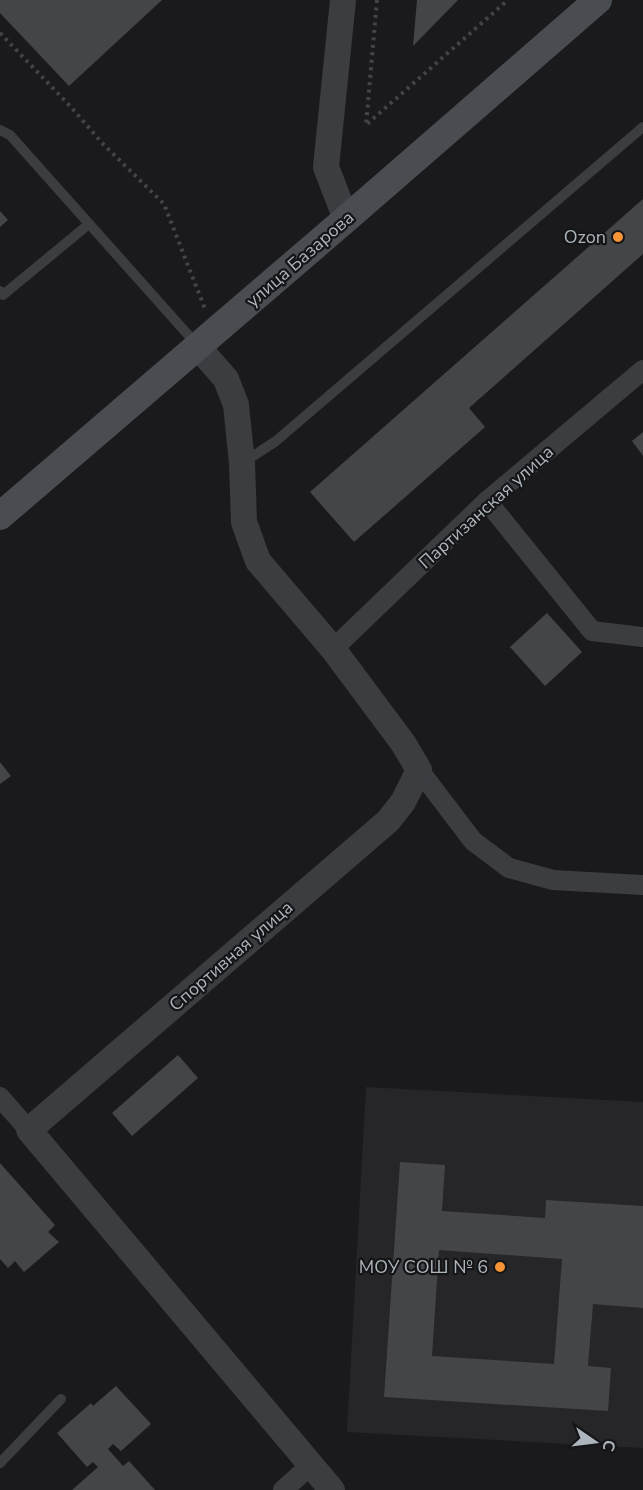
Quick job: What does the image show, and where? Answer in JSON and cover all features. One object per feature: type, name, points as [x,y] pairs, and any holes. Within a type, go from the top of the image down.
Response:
[{"type":"main road","name":"улица Базарова","points":[[0,516],[598,0]]},
{"type":"street","points":[[343,0],[326,167],[346,219]]},
{"type":"street","points":[[206,340],[226,379],[236,405],[242,463],[244,522],[258,561],[333,649],[403,743],[419,770],[473,841],[509,868],[553,880],[643,885]]},
{"type":"street","name":"Партизанская улица","points":[[333,649],[487,501],[643,370]]},
{"type":"street","points":[[487,501],[592,631],[643,637]]},
{"type":"street","name":"Спортивная улица","points":[[29,1130],[388,821],[403,802],[419,770]]},
{"type":"street","points":[[0,1097],[332,1490]]},
{"type":"street","points":[[283,1490],[311,1465]]},
{"type":"lane","points":[[242,463],[276,441],[643,127]]},
{"type":"lane","points":[[0,130],[10,135],[89,224],[206,340]]},
{"type":"lane","points":[[0,291],[3,295],[89,224]]},
{"type":"lane","points":[[0,1463],[61,1399]]},
{"type":"path","points":[[377,0],[366,125],[508,0]]},
{"type":"path","points":[[0,33],[72,107],[103,144],[164,204],[206,340]]},
{"type":"shaded area","name":"МОУ СОШ № 6","points":[[366,1087],[643,1102],[643,1448],[347,1432]]},
{"type":"building","points":[[0,0],[162,0],[69,86],[0,13]]},
{"type":"building","points":[[417,0],[458,0],[413,46]]},
{"type":"building","points":[[643,199],[643,254],[469,408],[485,427],[354,542],[310,492]]},
{"type":"building","points":[[0,211],[8,220],[0,227]]},
{"type":"building","points":[[643,432],[643,456],[632,441]]},
{"type":"building","points":[[547,613],[582,652],[545,686],[510,647]]},
{"type":"building","points":[[0,762],[11,776],[0,784]]},
{"type":"building","points":[[178,1055],[198,1078],[132,1136],[112,1113]]},
{"type":"building","points":[[400,1162],[445,1165],[442,1211],[545,1218],[546,1200],[643,1206],[643,1308],[593,1304],[588,1366],[611,1368],[608,1411],[384,1397]],"holes":[[[439,1250],[562,1259],[554,1364],[432,1356]]]},
{"type":"building","points":[[0,1163],[55,1225],[48,1232],[59,1242],[24,1272],[15,1261],[8,1268],[0,1259]]},
{"type":"building","points":[[116,1386],[151,1424],[121,1451],[113,1444],[108,1449],[123,1466],[129,1461],[155,1490],[72,1490],[98,1467],[93,1462],[87,1467],[57,1433],[91,1403],[93,1406]]},
{"type":"place","name":"Ozon","points":[[618,237]]},
{"type":"place","name":"МОУ СОШ № 6","points":[[500,1267]]}]
